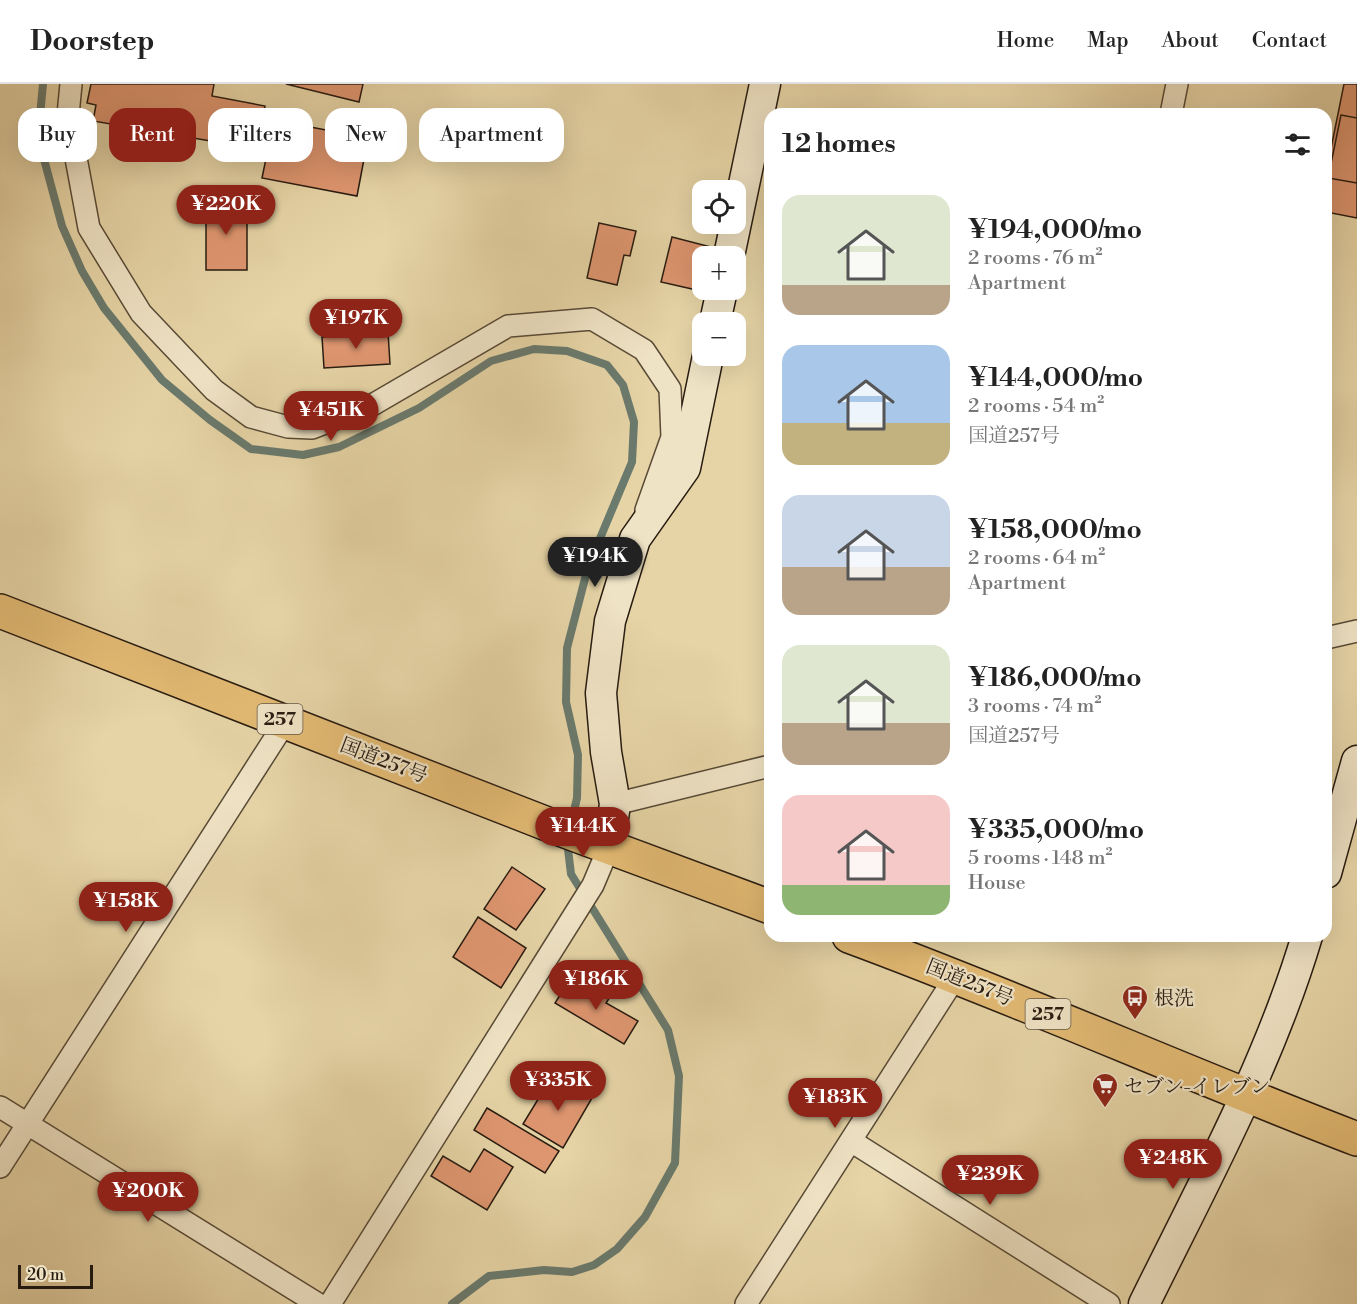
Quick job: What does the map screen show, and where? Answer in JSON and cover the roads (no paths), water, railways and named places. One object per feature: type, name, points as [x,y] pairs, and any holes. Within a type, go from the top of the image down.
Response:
[{"type":"highway","name":"国道257号","points":[[0,611],[560,829],[764,905]]},
{"type":"highway","name":"国道257号","points":[[865,942],[956,976],[1245,1096],[1357,1139]]},
{"type":"street","points":[[71,84],[68,115],[89,228],[141,313],[214,390],[250,417],[288,427],[312,428],[374,404],[508,326],[592,319],[644,350],[670,389],[672,437],[635,539],[610,621],[601,693],[606,752],[615,804],[601,844],[593,885],[330,1304]]},
{"type":"street","points":[[731,246],[765,84]]},
{"type":"street","points":[[1172,108],[1177,84]]},
{"type":"street","points":[[635,539],[685,468],[706,366]]},
{"type":"street","points":[[1332,637],[1357,632]]},
{"type":"street","points":[[0,1167],[286,722]]},
{"type":"street","points":[[1332,859],[1351,814],[1357,760]]},
{"type":"street","points":[[615,804],[764,767]]},
{"type":"street","points":[[1144,1304],[1245,1096],[1295,978],[1305,942]]},
{"type":"street","points":[[746,1304],[956,976]]},
{"type":"street","points":[[0,1107],[318,1304]]},
{"type":"street","points":[[850,1141],[1109,1304]]},
{"type":"waterway","points":[[43,84],[38,137],[62,226],[82,271],[104,308],[162,380],[210,420],[251,449],[303,455],[339,447],[419,408],[491,361],[534,349],[567,351],[607,365],[623,385],[634,422],[632,462],[588,567],[567,648],[566,702],[578,755],[577,798],[571,824]]},
{"type":"waterway","points":[[452,1304],[489,1276],[544,1270],[572,1272],[594,1265],[617,1249],[645,1217],[675,1163],[679,1076],[668,1030],[571,874],[567,841]]},
{"type":"place","name":"根洗","points":[[1135,1021]]},
{"type":"place","name":"セブン-イレブン","points":[[1105,1109]]}]
